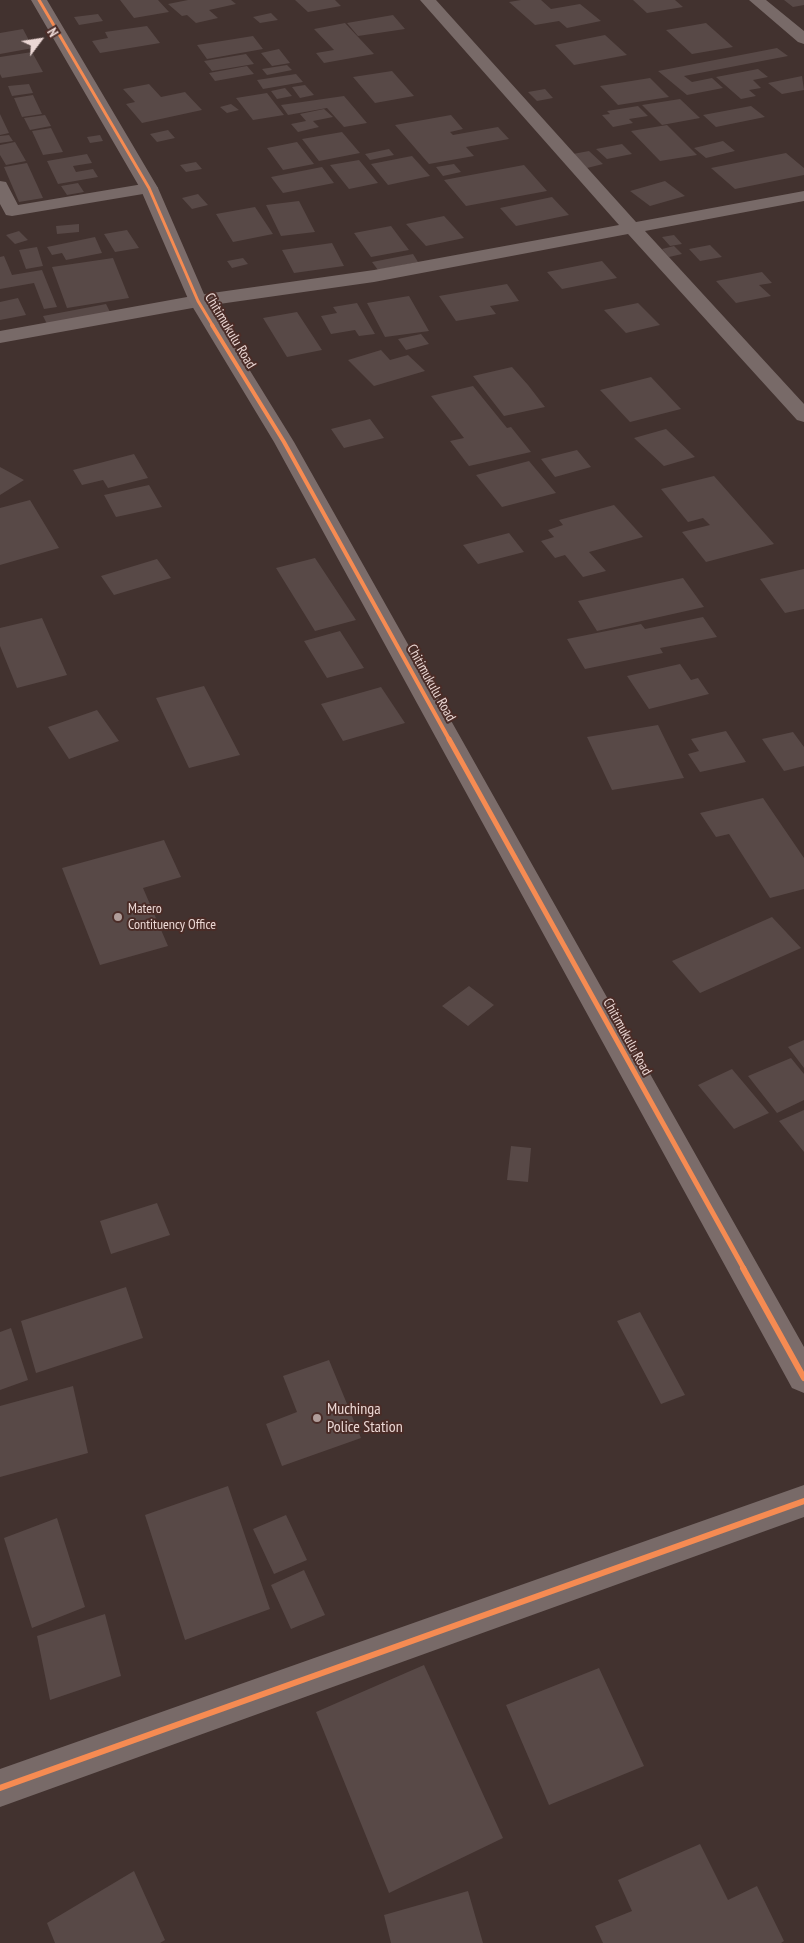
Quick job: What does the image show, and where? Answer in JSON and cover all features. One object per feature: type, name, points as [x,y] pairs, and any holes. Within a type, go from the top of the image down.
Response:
[{"type":"street","name":"Chitimukulu Road","points":[[39,0],[149,188],[198,301],[284,442],[804,1378]]},
{"type":"street","points":[[428,0],[632,228],[804,416]]},
{"type":"street","points":[[757,0],[797,26],[804,39]]},
{"type":"street","points":[[0,186],[12,211],[149,188]]},
{"type":"street","points":[[0,337],[198,301],[374,276],[804,196]]},
{"type":"street","points":[[0,1788],[804,1501]]},
{"type":"building","points":[[120,0],[158,0],[169,12],[134,18]]},
{"type":"building","points":[[188,0],[231,0],[236,4],[209,10],[218,18],[196,23],[187,15],[182,16],[168,4]]},
{"type":"building","points":[[295,0],[335,0],[341,6],[308,12]]},
{"type":"building","points":[[541,0],[551,9],[580,4],[601,21],[567,28],[559,21],[535,25],[509,2]]},
{"type":"building","points":[[633,0],[675,0],[683,7],[647,13]]},
{"type":"building","points":[[784,0],[804,0],[804,5],[793,7]]},
{"type":"building","points":[[271,13],[278,20],[260,23],[253,17]]},
{"type":"building","points":[[98,14],[103,21],[79,25],[74,17]]},
{"type":"building","points":[[393,15],[405,29],[358,36],[347,23]]},
{"type":"building","points":[[345,23],[374,54],[324,63],[316,53],[334,50],[314,29]]},
{"type":"building","points":[[706,23],[733,47],[692,54],[666,30]]},
{"type":"building","points":[[147,26],[160,43],[100,53],[92,41],[108,38],[105,32]]},
{"type":"building","points":[[23,29],[33,48],[0,54],[0,33]]},
{"type":"building","points":[[605,35],[627,55],[574,65],[555,45]]},
{"type":"building","points":[[253,36],[263,49],[207,59],[197,45]]},
{"type":"building","points":[[777,48],[788,56],[684,76],[692,82],[712,78],[723,88],[687,95],[658,71]]},
{"type":"building","points":[[279,49],[290,63],[272,66],[261,53]]},
{"type":"building","points":[[32,52],[43,72],[2,78],[0,74],[0,57]]},
{"type":"building","points":[[246,54],[254,64],[212,71],[204,61]]},
{"type":"building","points":[[287,65],[292,70],[267,75],[262,69]]},
{"type":"building","points":[[247,66],[254,74],[215,81],[209,73]]},
{"type":"building","points":[[758,69],[768,77],[753,80],[761,88],[749,90],[756,96],[741,99],[716,77]]},
{"type":"building","points":[[392,71],[414,96],[375,103],[353,77]]},
{"type":"building","points":[[296,74],[303,82],[263,89],[257,80]]},
{"type":"building","points":[[802,76],[804,90],[782,94],[768,83]]},
{"type":"building","points":[[650,78],[669,97],[618,105],[600,86]]},
{"type":"building","points":[[29,84],[33,93],[12,96],[8,86]]},
{"type":"building","points":[[149,84],[161,97],[185,92],[202,110],[142,123],[126,104],[135,102],[123,89]]},
{"type":"building","points":[[305,85],[314,95],[300,98],[292,87]]},
{"type":"building","points":[[285,88],[292,96],[277,99],[271,91]]},
{"type":"building","points":[[545,89],[553,98],[537,101],[528,92]]},
{"type":"building","points":[[267,93],[284,115],[253,120],[236,98]]},
{"type":"building","points":[[33,95],[42,114],[22,117],[14,98]]},
{"type":"building","points":[[344,96],[367,123],[344,127],[327,108],[288,115],[281,105]]},
{"type":"building","points":[[680,99],[700,118],[662,125],[642,105]]},
{"type":"building","points":[[231,104],[239,110],[227,113],[220,107]]},
{"type":"building","points":[[638,106],[648,116],[629,119],[633,123],[613,127],[602,115],[610,114],[607,111]]},
{"type":"building","points":[[751,106],[765,117],[716,127],[703,115]]},
{"type":"building","points":[[324,109],[333,117],[313,121],[319,127],[298,132],[291,124],[306,121],[300,114]]},
{"type":"building","points":[[0,114],[9,133],[0,135]]},
{"type":"building","points":[[45,115],[51,126],[30,130],[24,118]]},
{"type":"building","points":[[451,115],[463,129],[450,132],[453,135],[498,127],[509,139],[466,147],[474,156],[429,164],[395,125]]},
{"type":"building","points":[[667,125],[697,155],[660,161],[631,131]]},
{"type":"building","points":[[51,128],[63,152],[43,155],[32,131]]},
{"type":"building","points":[[168,130],[175,138],[157,142],[150,134]]},
{"type":"building","points":[[342,132],[360,153],[319,161],[302,139]]},
{"type":"building","points":[[9,135],[13,141],[0,143],[0,136]]},
{"type":"building","points":[[100,135],[103,141],[90,143],[87,137]]},
{"type":"building","points":[[723,141],[735,151],[706,158],[694,148]]},
{"type":"building","points":[[15,142],[26,161],[6,165],[0,155],[0,145]]},
{"type":"building","points":[[297,142],[314,164],[283,170],[267,148]]},
{"type":"building","points":[[622,144],[632,154],[607,159],[596,149]]},
{"type":"building","points":[[389,149],[394,155],[370,160],[365,154]]},
{"type":"building","points":[[589,151],[603,164],[587,168],[573,154]]},
{"type":"building","points":[[786,153],[804,168],[804,175],[735,189],[711,168]]},
{"type":"building","points":[[87,154],[92,163],[73,166],[76,172],[93,169],[98,177],[58,184],[47,161]]},
{"type":"building","points":[[412,156],[430,176],[388,185],[371,164]]},
{"type":"building","points":[[359,160],[378,183],[349,189],[330,165]]},
{"type":"building","points":[[196,162],[202,169],[186,172],[180,165]]},
{"type":"building","points":[[27,163],[43,198],[19,202],[4,167]]},
{"type":"building","points":[[454,164],[461,172],[443,176],[436,167]]},
{"type":"building","points":[[524,165],[547,191],[466,206],[444,180]]},
{"type":"building","points":[[322,167],[334,183],[283,193],[271,177]]},
{"type":"building","points":[[665,181],[685,196],[650,206],[630,191]]},
{"type":"building","points":[[78,183],[84,192],[67,195],[61,186]]},
{"type":"building","points":[[198,194],[208,205],[192,209],[182,198]]},
{"type":"building","points":[[552,197],[569,215],[516,226],[500,208]]},
{"type":"building","points":[[299,201],[315,232],[281,236],[266,205]]},
{"type":"building","points":[[255,207],[273,234],[233,242],[216,214]]},
{"type":"building","points":[[444,216],[464,238],[426,246],[406,224]]},
{"type":"building","points":[[79,224],[79,232],[57,234],[56,226]]},
{"type":"building","points":[[391,226],[409,250],[371,257],[354,233]]},
{"type":"building","points":[[127,230],[139,248],[115,252],[104,234]]},
{"type":"building","points":[[19,231],[28,240],[15,244],[6,235]]},
{"type":"building","points":[[674,235],[682,244],[670,246],[662,237]]},
{"type":"building","points":[[95,237],[102,253],[66,260],[62,253],[52,255],[47,247]]},
{"type":"building","points":[[332,243],[344,266],[294,273],[282,250]]},
{"type":"building","points":[[710,245],[722,257],[700,261],[689,249]]},
{"type":"building","points":[[674,246],[682,254],[669,257],[662,249]]},
{"type":"building","points":[[37,247],[43,266],[26,269],[19,250]]},
{"type":"building","points":[[413,254],[418,262],[378,270],[372,262]]},
{"type":"building","points":[[4,256],[12,275],[42,270],[57,307],[44,309],[34,283],[0,289],[0,257]]},
{"type":"building","points":[[113,258],[129,298],[67,308],[52,267]]},
{"type":"building","points":[[243,258],[248,264],[232,268],[227,261]]},
{"type":"building","points":[[602,261],[617,278],[562,289],[547,272]]},
{"type":"building","points":[[762,272],[772,283],[759,285],[771,296],[736,303],[716,281]]},
{"type":"building","points":[[507,284],[519,301],[490,306],[496,314],[456,321],[439,296]]},
{"type":"building","points":[[409,296],[429,331],[385,337],[367,303]]},
{"type":"building","points":[[18,298],[26,315],[0,320],[0,302]]},
{"type":"building","points":[[357,303],[375,334],[359,336],[355,330],[331,334],[321,316],[337,313],[333,307]]},
{"type":"building","points":[[638,303],[660,325],[626,333],[604,310]]},
{"type":"building","points":[[106,304],[110,312],[47,324],[43,316]]},
{"type":"building","points":[[297,312],[322,350],[287,357],[263,318]]},
{"type":"building","points":[[421,334],[429,344],[406,350],[398,339]]},
{"type":"building","points":[[381,350],[390,360],[408,355],[425,371],[374,386],[348,360]]},
{"type":"building","points":[[512,367],[545,407],[504,416],[473,376]]},
{"type":"building","points":[[651,377],[681,409],[630,422],[600,390]]},
{"type":"building","points":[[473,386],[507,428],[511,427],[531,452],[469,466],[450,441],[464,438],[431,396]]},
{"type":"building","points":[[370,419],[384,438],[344,448],[331,429]]},
{"type":"building","points":[[666,429],[695,457],[664,466],[634,438]]},
{"type":"building","points":[[577,450],[591,467],[555,477],[541,459]]},
{"type":"building","points":[[134,454],[148,478],[108,488],[103,480],[82,485],[73,470]]},
{"type":"building","points":[[529,461],[556,493],[502,507],[476,475]]},
{"type":"building","points":[[0,467],[24,480],[0,495]]},
{"type":"building","points":[[714,476],[774,544],[706,562],[682,532],[710,525],[703,518],[688,522],[661,489]]},
{"type":"building","points":[[149,485],[162,507],[116,517],[104,495]]},
{"type":"building","points":[[30,500],[59,548],[0,565],[0,508]]},
{"type":"building","points":[[614,505],[643,537],[589,552],[606,571],[583,577],[565,555],[555,558],[541,541],[554,537],[548,530],[563,525],[559,520]]},
{"type":"building","points":[[509,533],[524,552],[478,564],[463,545]]},
{"type":"building","points":[[315,558],[356,620],[315,631],[276,568]]},
{"type":"building","points":[[157,559],[171,578],[114,595],[101,576]]},
{"type":"building","points":[[804,569],[804,609],[785,613],[760,579]]},
{"type":"building","points":[[683,578],[704,607],[597,631],[578,601]]},
{"type":"building","points":[[703,617],[717,637],[660,648],[663,653],[585,669],[567,639],[641,624],[645,629]]},
{"type":"building","points":[[42,618],[67,675],[17,688],[0,646],[0,628]]},
{"type":"building","points":[[340,631],[364,668],[327,678],[304,641]]},
{"type":"building","points":[[680,664],[691,680],[698,678],[709,694],[649,709],[627,676]]},
{"type":"building","points":[[204,686],[240,755],[189,768],[156,698]]},
{"type":"building","points":[[381,687],[405,723],[343,741],[321,704]]},
{"type":"building","points":[[97,710],[119,741],[69,759],[48,727]]},
{"type":"building","points":[[658,725],[684,778],[612,790],[587,737]]},
{"type":"building","points":[[726,731],[746,762],[700,772],[688,754],[699,751],[691,739]]},
{"type":"building","points":[[793,732],[804,747],[804,766],[784,771],[762,739]]},
{"type":"building","points":[[763,798],[804,858],[804,889],[770,898],[729,834],[716,837],[700,813]]},
{"type":"building","name":"Matero Contituency Office","points":[[164,840],[181,877],[143,888],[168,946],[100,965],[62,868]]},
{"type":"building","points":[[772,917],[801,948],[700,993],[672,961]]},
{"type":"building","points":[[469,986],[494,1005],[468,1026],[442,1006]]},
{"type":"building","points":[[804,1040],[804,1068],[788,1047]]},
{"type":"building","points":[[791,1058],[804,1074],[804,1100],[777,1113],[748,1076]]},
{"type":"building","points":[[732,1069],[769,1113],[734,1129],[698,1085]]},
{"type":"building","points":[[804,1110],[804,1152],[779,1121]]},
{"type":"building","points":[[511,1146],[531,1148],[528,1182],[507,1180]]},
{"type":"building","points":[[157,1203],[170,1235],[111,1254],[100,1221]]},
{"type":"building","points":[[126,1287],[143,1338],[36,1373],[21,1321]]},
{"type":"building","points":[[640,1312],[685,1395],[661,1404],[617,1321]]},
{"type":"building","points":[[11,1328],[28,1380],[0,1390],[0,1332]]},
{"type":"building","name":"Muchinga Police Station","points":[[329,1360],[361,1438],[282,1466],[266,1424],[297,1412],[283,1376]]},
{"type":"building","points":[[73,1386],[88,1453],[0,1477],[0,1406]]},
{"type":"building","points":[[228,1486],[270,1609],[185,1640],[145,1515]]},
{"type":"building","points":[[286,1515],[307,1560],[274,1574],[253,1529]]},
{"type":"building","points":[[57,1518],[85,1607],[32,1628],[4,1538]]},
{"type":"building","points":[[304,1570],[325,1615],[291,1629],[271,1585]]},
{"type":"building","points":[[105,1614],[121,1676],[50,1700],[37,1636]]},
{"type":"building","points":[[424,1665],[503,1838],[389,1893],[316,1712]]},
{"type":"building","points":[[599,1668],[644,1766],[549,1805],[506,1705]]},
{"type":"building","points":[[700,1844],[728,1900],[757,1886],[784,1941],[781,1943],[603,1943],[595,1926],[632,1911],[618,1880]]},
{"type":"building","points":[[134,1871],[165,1940],[160,1943],[55,1943],[47,1923]]},
{"type":"building","points":[[468,1891],[483,1943],[391,1943],[384,1915]]},
{"type":"cycle path","points":[[39,0],[149,188],[198,301],[284,442],[804,1378]]},
{"type":"cycle path","points":[[0,1788],[804,1501]]},
{"type":"place","name":"Matero Contituency Office","points":[[118,917]]},
{"type":"place","name":"Muchinga Police Station","points":[[317,1418]]}]
